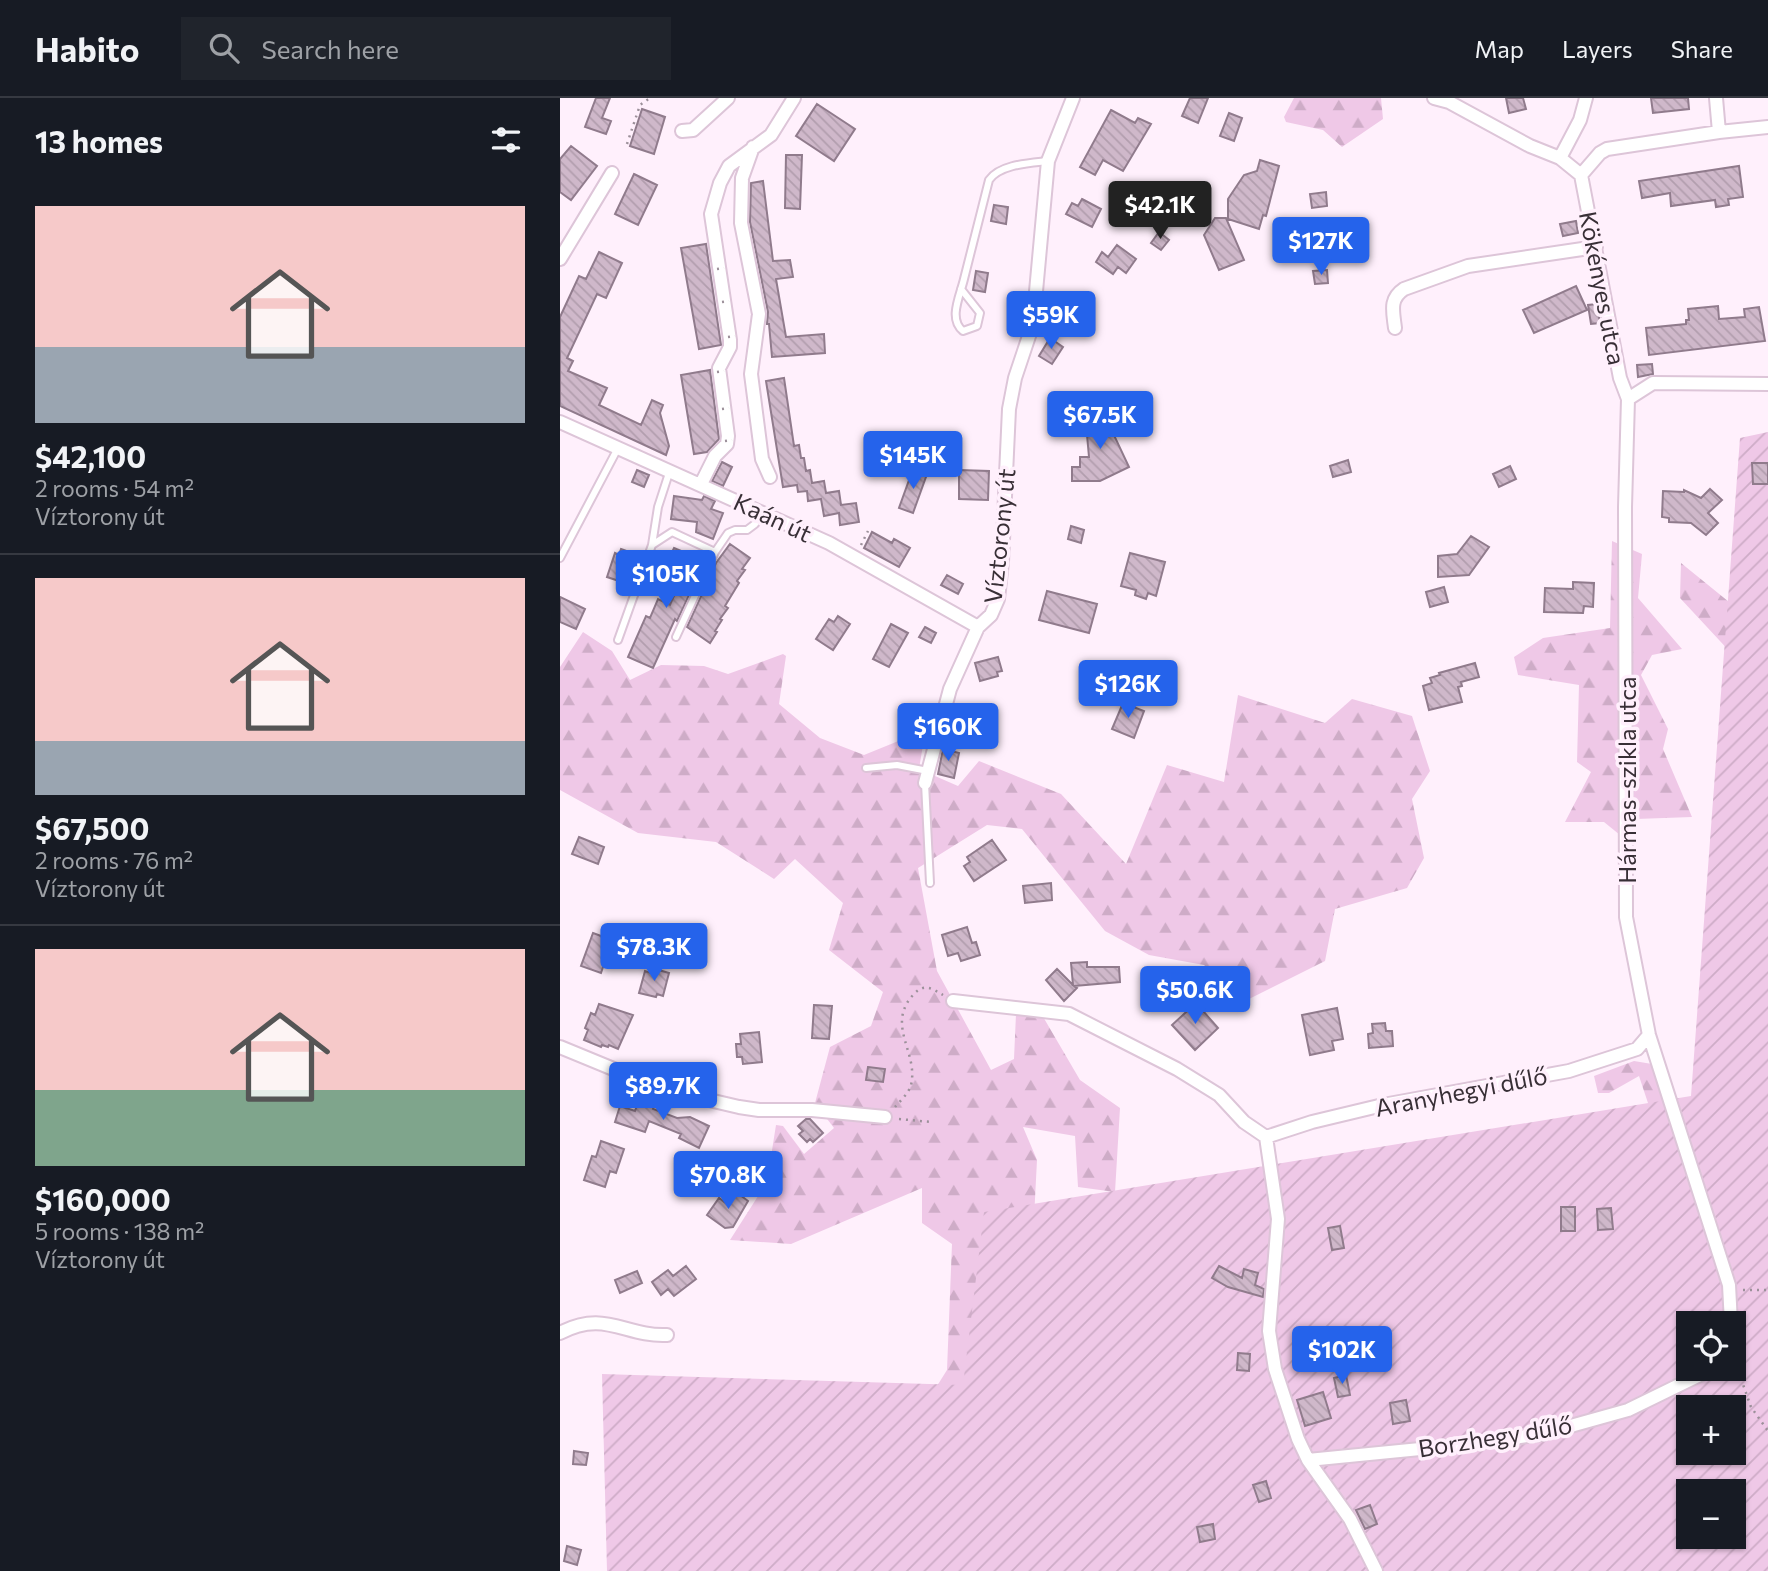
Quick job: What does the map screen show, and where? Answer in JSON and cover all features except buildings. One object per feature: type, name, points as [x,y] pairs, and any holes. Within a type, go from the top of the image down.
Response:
[{"type":"street","points":[[682,131],[693,130],[728,98]]},
{"type":"street","points":[[701,484],[715,456],[727,444],[728,436],[719,368],[730,347],[730,340],[711,214],[720,184],[729,166],[771,135],[794,98]]},
{"type":"street","name":"Víztorony út","points":[[926,777],[950,689],[978,627],[991,615],[998,599],[1009,409],[1015,378],[1033,324],[1048,160],[1073,98]]},
{"type":"street","points":[[1434,98],[1449,102],[1530,146],[1560,158],[1581,175],[1600,153],[1607,149],[1768,127]]},
{"type":"street","points":[[1560,158],[1580,120],[1586,98]]},
{"type":"street","points":[[1716,98],[1719,132]]},
{"type":"street","points":[[754,147],[742,177],[741,223],[759,314],[751,374],[762,459],[770,477]]},
{"type":"street","points":[[560,260],[612,173]]},
{"type":"street","name":"Kökényes utca","points":[[1581,175],[1620,378],[1628,399]]},
{"type":"street","points":[[1395,328],[1393,301],[1395,295],[1404,289],[1468,266],[1596,247]]},
{"type":"street","points":[[1628,399],[1653,383],[1768,384]]},
{"type":"street","name":"Hármas-szikla utca","points":[[1628,399],[1625,507],[1626,917],[1649,1035],[1730,1290],[1731,1311]]},
{"type":"street","name":"Kaán út","points":[[560,422],[829,543],[978,627]]},
{"type":"street","points":[[953,1001],[1069,1014],[1177,1069],[1219,1095],[1244,1122],[1266,1137],[1278,1219],[1269,1331],[1275,1369],[1298,1439],[1308,1460],[1350,1519],[1376,1571]]},
{"type":"street","name":"Aranyhegyi dűlő","points":[[1266,1137],[1312,1122],[1383,1105],[1569,1071],[1637,1049],[1649,1035]]},
{"type":"street","points":[[560,1047],[662,1089],[739,1107],[885,1117]]},
{"type":"street","points":[[560,1333],[581,1324],[606,1323],[656,1335],[667,1335]]},
{"type":"street","name":"Borzhegy dűlő","points":[[1308,1460],[1542,1434],[1628,1410],[1687,1381]]},
{"type":"lane","points":[[961,289],[979,313],[977,326],[963,331],[957,327],[954,319],[961,289],[989,180],[999,171],[1025,163],[1048,160]]},
{"type":"lane","points":[[560,558],[618,447]]},
{"type":"lane","points":[[618,640],[652,545],[658,507],[670,471]]},
{"type":"lane","points":[[677,637],[715,552],[728,533],[747,530],[763,513]]},
{"type":"lane","points":[[652,545],[672,532],[715,552]]},
{"type":"lane","points":[[866,768],[897,765],[926,777]]},
{"type":"lane","name":"Víztorony út","points":[[926,777],[930,883]]},
{"type":"path","points":[[626,144],[640,105],[650,98]]},
{"type":"path","points":[[717,270],[724,268]]},
{"type":"path","points":[[722,302],[729,301]]},
{"type":"path","points":[[728,337],[734,336]]},
{"type":"path","points":[[717,372],[724,370]]},
{"type":"path","points":[[722,409],[729,408]]},
{"type":"path","points":[[725,441],[732,440]]},
{"type":"path","points":[[860,546],[868,531]]},
{"type":"path","points":[[885,1117],[910,1087],[911,1072],[901,1026],[904,1005],[924,987],[932,988],[953,1001]]},
{"type":"path","points":[[885,1117],[931,1122]]},
{"type":"path","points":[[1730,1290],[1768,1290]]},
{"type":"path","points":[[1742,1381],[1751,1408],[1768,1431]]},
{"type":"green space","points":[[1294,98],[1381,98],[1383,119],[1342,147],[1323,130],[1286,122],[1284,117]]},
{"type":"green space","points":[[1768,432],[1768,1571],[607,1571],[602,1374],[963,1385],[984,1212],[1691,1096],[1740,438]]},
{"type":"green space","points":[[1612,541],[1642,554],[1638,598],[1682,649],[1652,655],[1641,675],[1668,729],[1663,749],[1692,817],[1636,819],[1620,835],[1604,822],[1565,822],[1591,772],[1577,762],[1579,685],[1518,675],[1514,657],[1543,638],[1610,628]]},
{"type":"green space","points":[[1681,563],[1734,606],[1746,669],[1680,598]]},
{"type":"green space","points":[[583,632],[612,651],[630,680],[661,665],[704,666],[728,674],[783,654],[786,656],[779,704],[820,738],[864,755],[923,731],[925,733],[919,769],[958,786],[979,761],[1061,794],[1126,864],[1167,765],[1224,782],[1238,695],[1325,723],[1352,699],[1412,716],[1430,771],[1412,799],[1424,858],[1407,888],[1335,909],[1325,961],[1243,1002],[1204,965],[1149,955],[1105,931],[1022,829],[987,825],[918,868],[937,971],[991,1070],[1014,1059],[1016,1014],[1042,1015],[1080,1080],[1120,1108],[1115,1192],[1078,1187],[1075,1136],[1023,1127],[1037,1160],[1030,1296],[1145,1314],[927,1402],[947,1370],[952,1244],[922,1223],[922,1188],[791,1244],[730,1240],[767,1182],[776,1125],[783,1126],[804,1154],[834,1128],[815,1103],[830,1047],[871,1026],[883,992],[829,950],[843,903],[795,859],[774,879],[716,842],[638,833],[560,790],[560,667]]},
{"type":"green space","points":[[1634,1061],[1652,1064],[1720,1292],[1639,1076],[1609,1093],[1598,1093],[1594,1076]]}]
